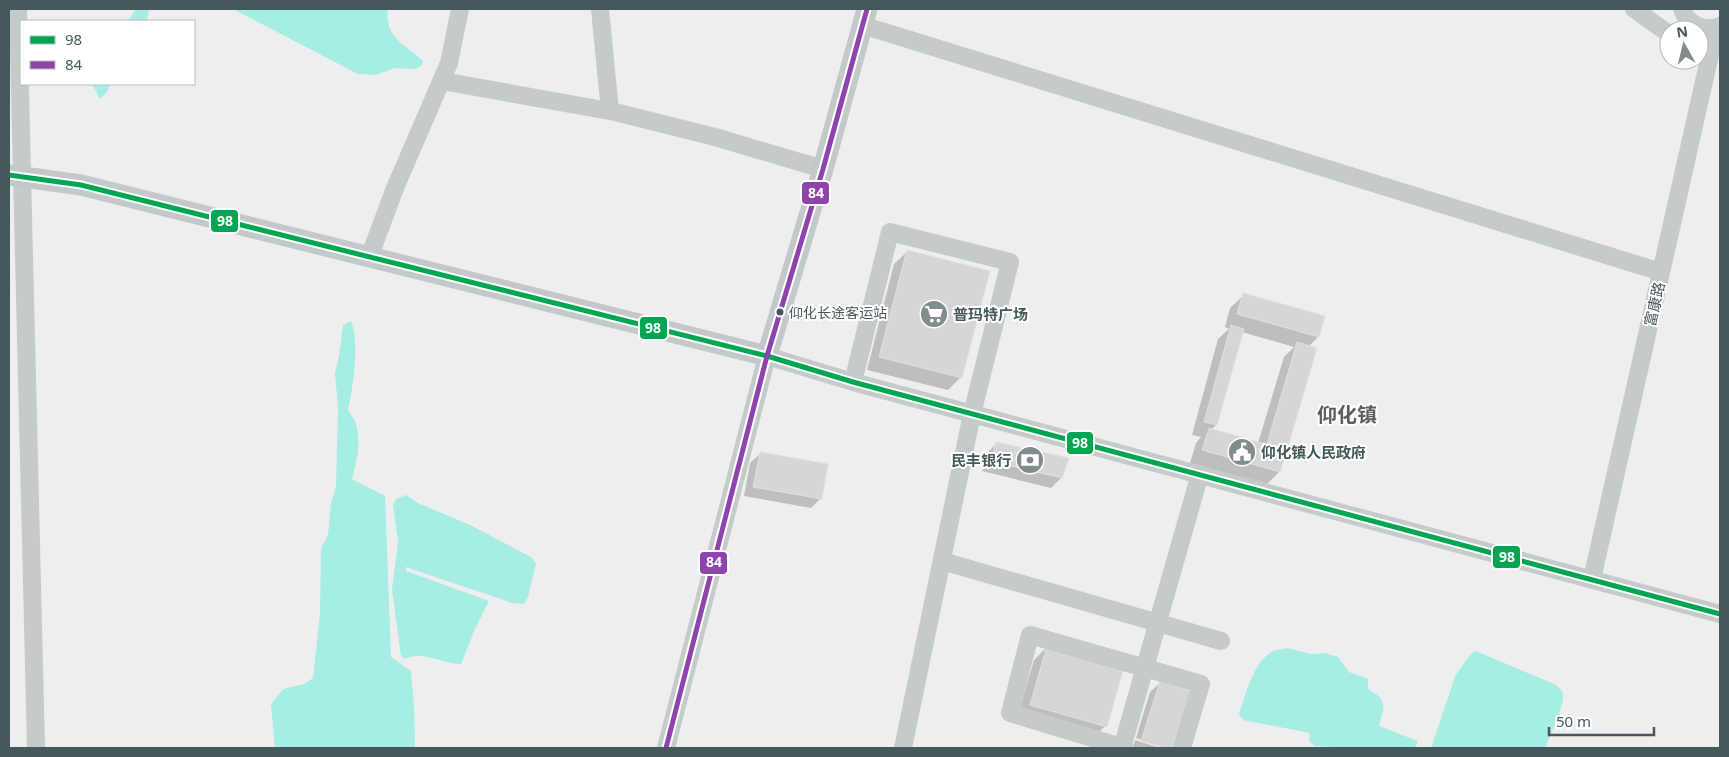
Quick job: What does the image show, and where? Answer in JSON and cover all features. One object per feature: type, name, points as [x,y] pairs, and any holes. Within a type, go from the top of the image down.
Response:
[{"type":"main road","points":[[15,175],[81,185],[767,356],[823,169],[864,17]]},
{"type":"street","points":[[18,9],[15,175],[36,748]]},
{"type":"street","points":[[369,258],[395,188],[449,63],[460,9]]},
{"type":"street","points":[[600,9],[610,112]]},
{"type":"street","points":[[1634,9],[1659,27]]},
{"type":"street","points":[[1682,9],[1690,22],[1701,28],[1717,28]]},
{"type":"street","points":[[864,17],[1661,272]]},
{"type":"street","name":"富康路","points":[[1709,46],[1717,28]]},
{"type":"street","name":"富康路","points":[[1592,579],[1661,272],[1702,70]]},
{"type":"street","points":[[442,80],[610,112],[715,137],[823,169]]},
{"type":"street","points":[[853,382],[890,232],[1010,262],[972,414],[903,748]]},
{"type":"street","points":[[666,748],[767,356],[853,382],[1720,614]]},
{"type":"street","points":[[1182,748],[1201,684],[1145,668],[1030,635],[1010,713],[1123,748],[1145,668],[1200,474]]},
{"type":"street","points":[[942,561],[1221,641]]},
{"type":"water","points":[[136,9],[149,9],[147,20],[128,20]]},
{"type":"water","points":[[233,9],[388,9],[389,27],[393,34],[423,61],[421,66],[414,69],[395,68],[376,75],[358,74]]},
{"type":"water","points":[[93,85],[110,85],[107,92],[100,99]]},
{"type":"water","points":[[351,321],[354,330],[355,353],[354,377],[348,410],[356,424],[358,445],[352,479],[385,496],[391,657],[411,671],[415,748],[275,748],[271,704],[283,689],[304,684],[313,678],[320,614],[321,548],[328,535],[331,503],[336,487],[338,408],[335,373],[343,325]]},
{"type":"water","points":[[406,495],[418,503],[470,525],[531,557],[536,564],[528,597],[524,604],[512,603],[406,567],[406,571],[489,601],[461,664],[419,656],[405,659],[401,656],[392,590],[398,542],[393,505],[396,499]]},
{"type":"water","points":[[1288,648],[1310,654],[1325,653],[1338,657],[1349,672],[1368,679],[1368,689],[1382,700],[1383,704],[1379,726],[1418,741],[1415,748],[1315,746],[1309,741],[1310,733],[1243,720],[1239,714],[1256,668],[1268,654],[1276,650]]},
{"type":"water","points":[[1476,651],[1556,685],[1562,690],[1563,700],[1561,707],[1545,748],[1431,748],[1456,674],[1470,655]]},
{"type":"building","name":"普玛特广场","points":[[907,250],[990,271],[962,378],[879,357]]},
{"type":"building","points":[[1243,293],[1325,316],[1319,337],[1237,314]]},
{"type":"building","points":[[1231,325],[1244,329],[1217,425],[1204,422]]},
{"type":"building","points":[[1297,342],[1317,348],[1287,450],[1267,444]]},
{"type":"building","points":[[1209,428],[1287,450],[1280,472],[1202,450]]},
{"type":"building","name":"民丰银行","points":[[996,442],[1069,458],[1062,478],[991,461]]},
{"type":"building","points":[[760,452],[828,464],[822,499],[753,487]]},
{"type":"building","points":[[1047,646],[1124,667],[1107,727],[1030,705]]},
{"type":"building","points":[[1160,681],[1194,692],[1176,748],[1165,748],[1141,741]]},
{"type":"transit line","name":"84","points":[[666,748],[767,356],[823,169],[867,9]]},
{"type":"transit line","name":"98","points":[[9,175],[81,185],[767,356],[853,382],[1720,614]]},
{"type":"place","name":"仰化长途客运站","points":[[780,312]]},
{"type":"place","name":"普玛特广场","points":[[934,314]]},
{"type":"place","name":"仰化镇人民政府","points":[[1242,452]]},
{"type":"place","name":"民丰银行","points":[[1030,460]]},
{"type":"district","name":"仰化镇","points":[[1347,414]]}]
